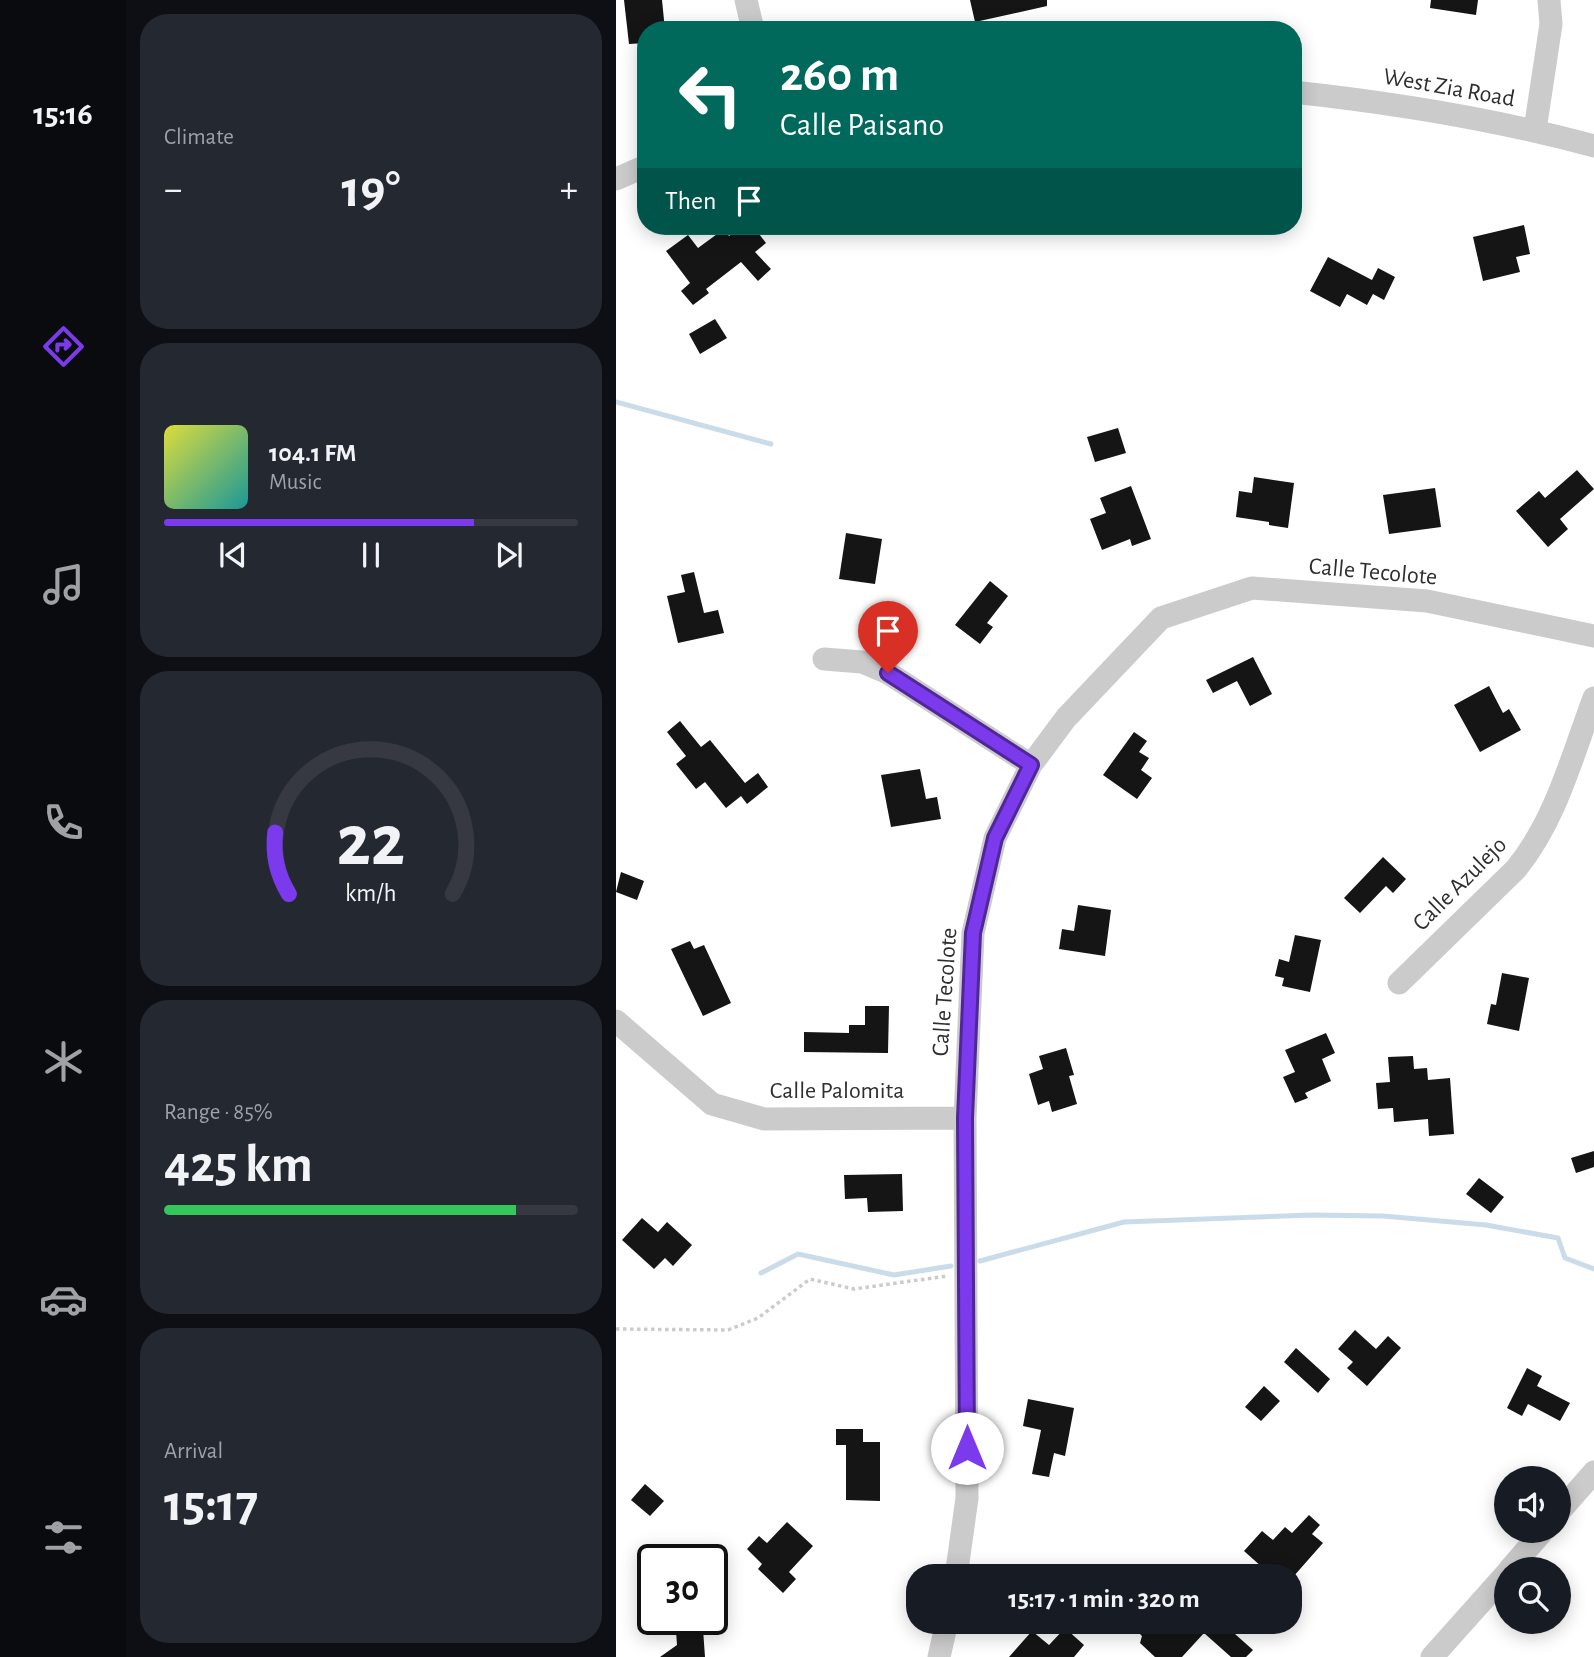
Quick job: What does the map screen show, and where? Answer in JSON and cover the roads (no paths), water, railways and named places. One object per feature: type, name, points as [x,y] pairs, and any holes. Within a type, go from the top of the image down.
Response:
[{"type":"street","points":[[746,0],[751,21]]},
{"type":"street","points":[[1535,130],[1551,24],[1549,0]]},
{"type":"street","name":"West Zia Road","points":[[1302,93],[1414,107],[1535,130],[1594,146]]},
{"type":"street","points":[[616,179],[637,170]]},
{"type":"street","name":"Calle Tecolote","points":[[958,1564],[967,1498],[965,1118],[973,933],[995,838],[1031,765],[1066,718],[1161,618],[1252,589],[1427,601],[1594,636]]},
{"type":"street","points":[[824,659],[862,662],[888,673],[1031,765]]},
{"type":"street","name":"Calle Azulejo","points":[[1399,984],[1516,869],[1532,849],[1545,828],[1594,698]]},
{"type":"street","name":"Calle Palomita","points":[[616,1021],[712,1104],[764,1119],[965,1118]]},
{"type":"street","points":[[1571,1498],[1594,1472]]},
{"type":"street","points":[[1520,1557],[1532,1543]]},
{"type":"street","points":[[1432,1657],[1494,1587]]},
{"type":"street","points":[[939,1657],[944,1634]]},
{"type":"waterway","points":[[616,402],[771,444]]},
{"type":"waterway","points":[[980,1261],[1124,1222],[1312,1215],[1383,1216],[1486,1225],[1558,1238],[1565,1258],[1594,1269]]},
{"type":"waterway","points":[[761,1273],[798,1254],[894,1275],[951,1266]]}]
